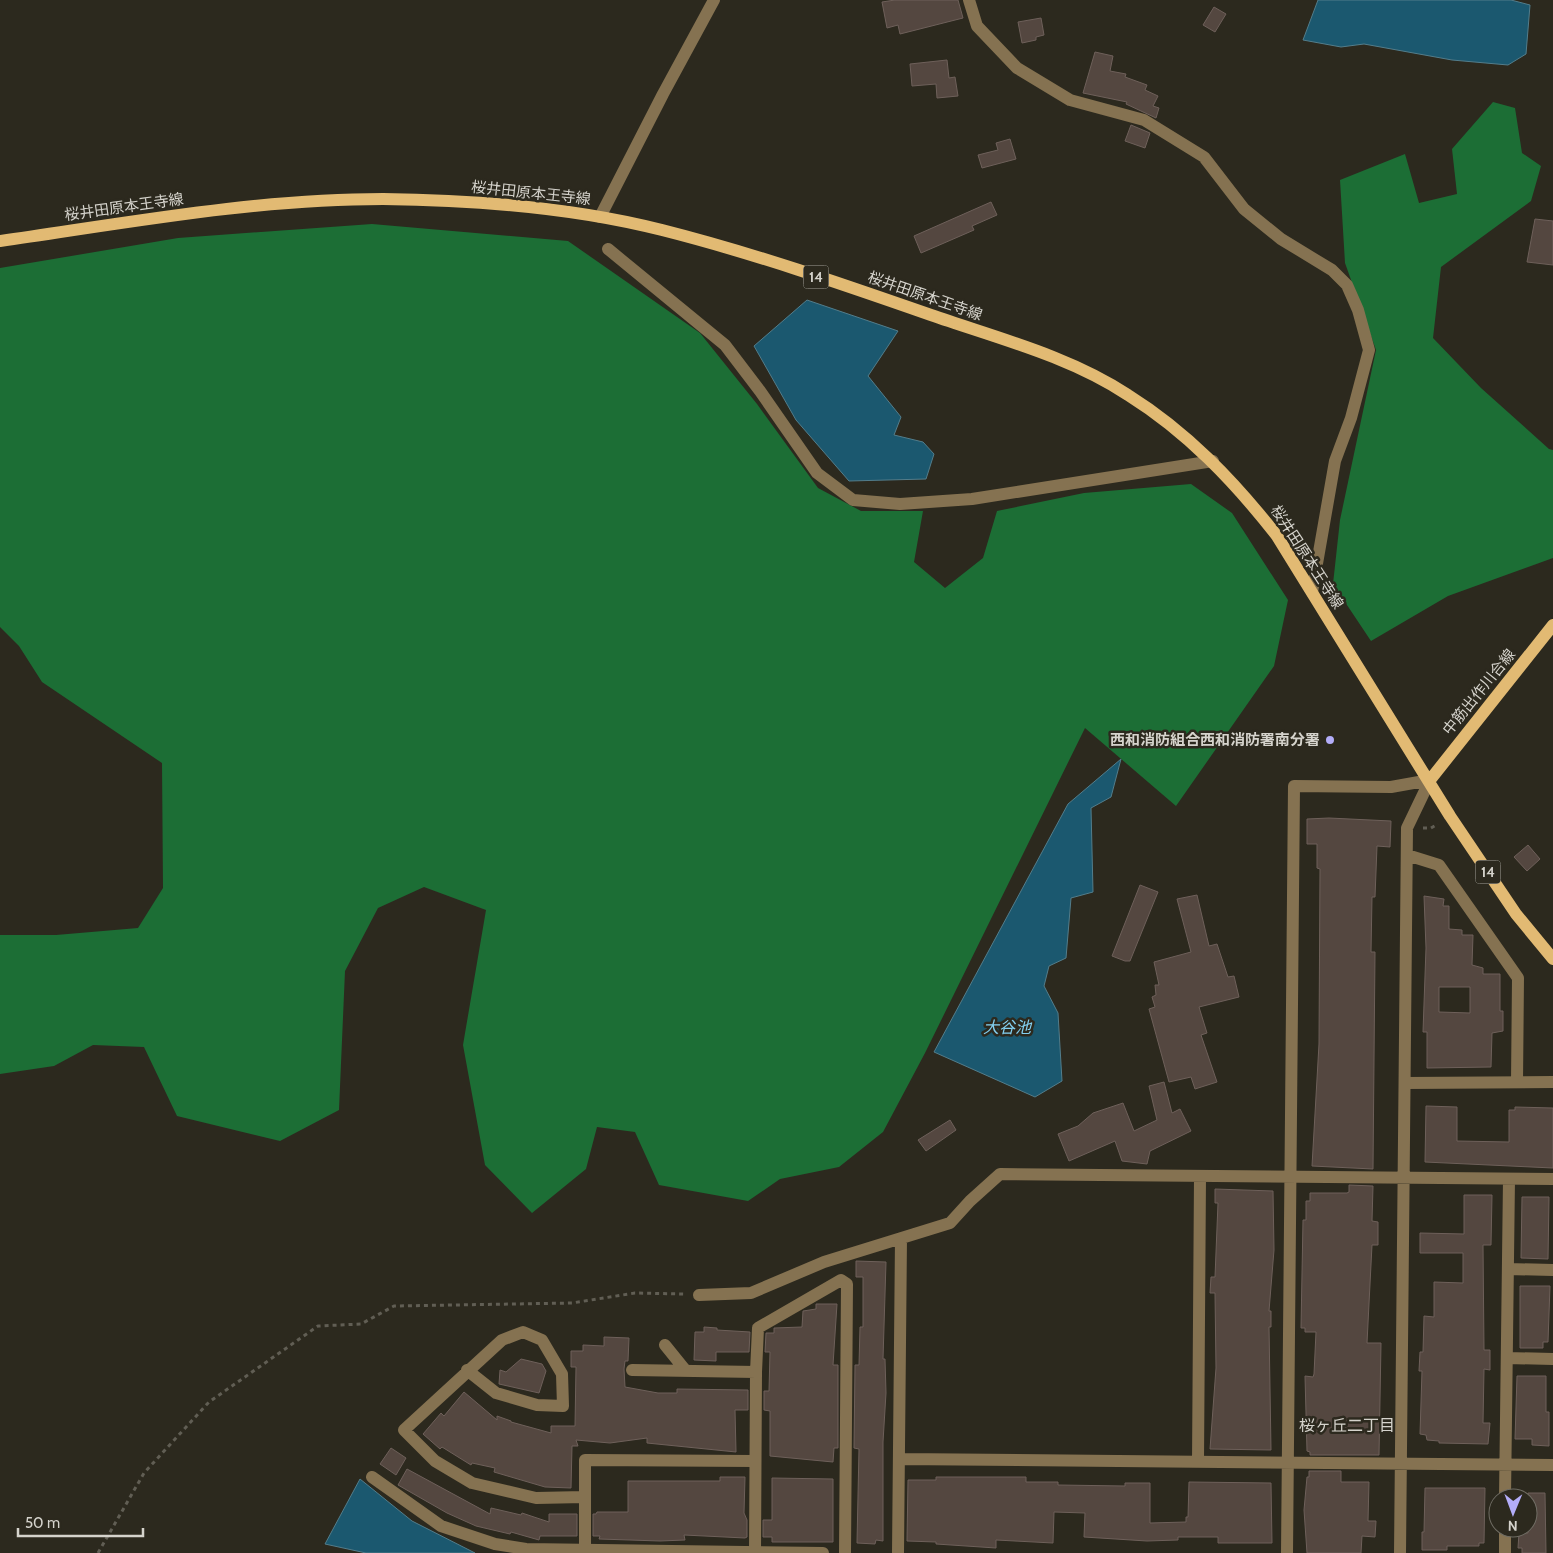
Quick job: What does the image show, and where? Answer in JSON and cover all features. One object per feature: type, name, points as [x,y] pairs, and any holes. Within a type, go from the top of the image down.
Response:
[{"type":"main road","name":"桜井田原本王寺線","points":[[0,241],[251,207],[331,201],[382,199],[468,202],[569,212],[660,229],[737,251],[1058,359],[1126,394],[1176,429],[1213,462],[1251,502],[1277,536],[1430,780],[1450,816],[1516,914],[1553,959]]},
{"type":"main road","name":"中筋出作川合線","points":[[1430,780],[1553,625]]},
{"type":"street","points":[[600,217],[714,0]]},
{"type":"street","points":[[969,0],[977,26],[1017,68],[1070,100],[1144,120],[1204,157],[1244,209],[1281,239],[1332,270],[1347,285],[1358,310],[1369,350],[1352,418],[1335,461],[1312,592]]},
{"type":"street","points":[[608,249],[725,345],[760,391],[817,473],[853,500],[900,504],[972,499],[1213,462]]},
{"type":"street","points":[[1400,1553],[1407,828],[1430,780]]},
{"type":"street","points":[[1287,1553],[1294,786],[1392,787],[1430,780]]},
{"type":"street","points":[[1407,855],[1439,865],[1518,978],[1517,1082]]},
{"type":"street","points":[[1405,1083],[1553,1082]]},
{"type":"street","points":[[699,1294],[752,1293],[824,1262],[950,1223],[970,1200],[1000,1174],[1553,1179]]},
{"type":"street","points":[[1198,1462],[1200,1177]]},
{"type":"street","points":[[1505,1488],[1509,1179]]},
{"type":"street","points":[[898,1553],[900,1238]]},
{"type":"street","points":[[1508,1269],[1553,1270]]},
{"type":"street","points":[[755,1553],[758,1328],[841,1280],[847,1284],[845,1553]]},
{"type":"street","points":[[467,1370],[496,1393],[537,1405],[563,1406],[562,1374],[542,1340],[523,1332],[502,1340],[467,1370],[404,1430],[435,1461],[472,1483],[536,1498],[584,1497]]},
{"type":"street","points":[[666,1344],[686,1371]]},
{"type":"street","points":[[1507,1358],[1553,1359]]},
{"type":"street","points":[[632,1370],[756,1372]]},
{"type":"street","points":[[899,1459],[1553,1465]]},
{"type":"street","points":[[586,1552],[585,1460],[755,1461]]},
{"type":"street","points":[[372,1477],[440,1526],[495,1549],[586,1552],[823,1553]]},
{"type":"street","points":[[1505,1538],[1505,1553]]},
{"type":"path","points":[[1422,828],[1432,828],[1438,824]]},
{"type":"path","points":[[98,1553],[144,1472],[208,1402],[318,1326],[360,1324],[394,1306],[572,1303],[635,1293],[699,1294]]},
{"type":"green space","points":[[1493,102],[1515,108],[1522,153],[1541,166],[1531,201],[1441,267],[1433,338],[1481,388],[1549,449],[1553,450],[1553,558],[1448,596],[1371,641],[1333,584],[1340,520],[1376,350],[1345,263],[1340,180],[1405,154],[1419,203],[1457,194],[1452,149]]},
{"type":"green space","points":[[372,224],[568,241],[700,333],[757,404],[818,488],[861,511],[923,511],[914,562],[945,588],[983,558],[997,511],[1084,493],[1191,484],[1232,513],[1288,600],[1274,666],[1176,806],[1085,728],[925,1053],[883,1132],[839,1167],[780,1179],[748,1201],[659,1185],[635,1132],[597,1127],[586,1169],[532,1213],[485,1165],[463,1045],[486,910],[424,887],[378,908],[345,971],[339,1110],[280,1141],[177,1116],[144,1047],[93,1045],[54,1066],[0,1074],[0,935],[56,935],[138,928],[163,888],[162,763],[42,682],[19,646],[0,627],[0,268],[178,238]]},
{"type":"water","points":[[1318,0],[1511,0],[1530,5],[1526,54],[1508,65],[1452,60],[1364,44],[1341,47],[1303,40]]},
{"type":"water","points":[[807,300],[898,331],[868,376],[901,417],[894,435],[923,442],[934,454],[926,479],[849,481],[796,420],[754,346]]},
{"type":"water","name":"大谷池","points":[[1121,759],[1111,797],[1091,808],[1093,892],[1071,898],[1066,958],[1049,966],[1044,986],[1058,1013],[1062,1081],[1035,1097],[934,1052],[1068,804]]},
{"type":"water","points":[[360,1479],[412,1521],[475,1553],[366,1553],[325,1544]]},
{"type":"building","points":[[895,0],[958,0],[963,18],[900,34],[898,25],[887,28],[882,2]]},
{"type":"building","points":[[1214,7],[1226,14],[1215,32],[1203,25]]},
{"type":"building","points":[[1041,18],[1044,35],[1036,37],[1036,40],[1022,43],[1018,22]]},
{"type":"building","points":[[1095,52],[1113,56],[1110,71],[1126,74],[1125,77],[1147,85],[1145,90],[1158,96],[1153,106],[1159,108],[1156,118],[1126,104],[1127,102],[1083,93]]},
{"type":"building","points":[[947,60],[949,78],[955,77],[958,96],[937,98],[936,84],[912,86],[910,64]]},
{"type":"building","points":[[1131,125],[1150,133],[1145,148],[1125,141]]},
{"type":"building","points":[[1010,139],[1016,159],[982,168],[978,155],[998,150],[996,143]]},
{"type":"building","points":[[991,202],[997,215],[972,226],[974,230],[921,253],[914,236]]},
{"type":"building","points":[[1535,219],[1553,221],[1553,265],[1527,262]]},
{"type":"building","points":[[1329,818],[1391,821],[1390,847],[1377,846],[1375,897],[1372,897],[1371,952],[1375,952],[1373,1169],[1312,1166],[1319,1044],[1320,869],[1317,868],[1317,844],[1307,844],[1307,819]]},
{"type":"building","points":[[1528,845],[1540,859],[1527,871],[1514,857]]},
{"type":"building","points":[[1140,885],[1158,892],[1130,961],[1125,961],[1112,956]]},
{"type":"building","points":[[1197,895],[1209,946],[1217,944],[1228,977],[1234,976],[1239,997],[1199,1007],[1207,1033],[1201,1035],[1217,1082],[1195,1089],[1191,1077],[1169,1082],[1149,1009],[1155,1007],[1152,997],[1156,995],[1155,985],[1159,985],[1154,962],[1191,952],[1177,899]]},
{"type":"building","points":[[1424,896],[1444,899],[1443,906],[1449,906],[1449,929],[1462,930],[1462,935],[1473,935],[1472,965],[1483,968],[1483,974],[1500,974],[1500,1011],[1503,1011],[1503,1031],[1492,1033],[1491,1067],[1427,1068],[1427,1032],[1423,1032],[1426,948]],"holes":[[[1439,987],[1470,987],[1470,1013],[1439,1012]]]},
{"type":"building","points":[[1164,1082],[1172,1113],[1180,1109],[1191,1131],[1150,1151],[1147,1164],[1122,1161],[1115,1141],[1069,1161],[1058,1134],[1078,1126],[1093,1113],[1123,1103],[1134,1131],[1157,1120],[1149,1086]]},
{"type":"building","points":[[1426,1106],[1457,1107],[1457,1141],[1509,1142],[1509,1110],[1515,1110],[1515,1107],[1553,1108],[1553,1168],[1425,1162]]},
{"type":"building","points":[[950,1120],[956,1130],[926,1151],[918,1140]]},
{"type":"building","points":[[1349,1185],[1373,1186],[1372,1221],[1378,1222],[1378,1245],[1372,1245],[1367,1343],[1381,1343],[1379,1455],[1310,1455],[1310,1452],[1307,1451],[1305,1376],[1313,1377],[1314,1374],[1316,1332],[1305,1332],[1305,1328],[1301,1328],[1303,1220],[1306,1220],[1306,1201],[1310,1201],[1310,1193],[1347,1193],[1349,1192]]},
{"type":"building","points":[[1215,1189],[1273,1191],[1274,1250],[1269,1311],[1271,1311],[1271,1327],[1269,1327],[1271,1450],[1210,1449],[1216,1368],[1215,1293],[1210,1293],[1211,1277],[1215,1277],[1218,1203],[1215,1203]]},
{"type":"building","points":[[1464,1195],[1492,1195],[1491,1245],[1483,1245],[1484,1350],[1490,1350],[1490,1370],[1484,1369],[1483,1423],[1490,1423],[1488,1444],[1439,1443],[1439,1441],[1427,1440],[1426,1435],[1420,1434],[1422,1371],[1419,1371],[1420,1352],[1423,1352],[1424,1316],[1434,1317],[1434,1282],[1463,1283],[1463,1253],[1420,1253],[1420,1233],[1464,1234]]},
{"type":"building","points":[[1522,1197],[1549,1197],[1548,1259],[1521,1258]]},
{"type":"building","points":[[856,1261],[886,1262],[883,1359],[885,1359],[886,1393],[883,1442],[883,1541],[876,1540],[875,1544],[857,1543],[859,1449],[854,1448],[855,1365],[859,1365],[860,1327],[863,1327],[863,1277],[856,1277]]},
{"type":"building","points":[[1520,1286],[1550,1286],[1548,1342],[1543,1342],[1543,1348],[1520,1348]]},
{"type":"building","points":[[816,1304],[837,1304],[833,1365],[838,1365],[838,1448],[834,1448],[833,1462],[770,1456],[770,1411],[764,1410],[764,1391],[769,1391],[770,1352],[765,1352],[766,1333],[774,1333],[774,1328],[802,1327],[803,1311],[816,1309]]},
{"type":"building","points":[[704,1327],[717,1328],[717,1330],[750,1332],[749,1352],[716,1352],[716,1361],[694,1360],[695,1332],[704,1332]]},
{"type":"building","points":[[604,1337],[629,1338],[628,1361],[625,1361],[624,1369],[625,1387],[658,1393],[677,1393],[677,1389],[748,1390],[748,1410],[735,1410],[736,1452],[647,1443],[647,1438],[610,1443],[576,1440],[578,1446],[572,1446],[571,1488],[545,1487],[494,1472],[495,1468],[472,1463],[471,1465],[442,1447],[440,1449],[423,1434],[441,1413],[444,1416],[464,1392],[497,1420],[497,1416],[511,1422],[551,1433],[551,1426],[575,1426],[576,1367],[571,1367],[571,1351],[583,1351],[583,1345],[604,1346]]},
{"type":"building","points":[[521,1359],[542,1364],[546,1371],[539,1393],[499,1384],[500,1370],[506,1372]]},
{"type":"building","points":[[1517,1376],[1546,1376],[1546,1412],[1549,1412],[1549,1446],[1532,1445],[1532,1439],[1515,1439]]},
{"type":"building","points":[[391,1448],[406,1458],[396,1475],[380,1464]]},
{"type":"building","points":[[407,1469],[490,1514],[491,1508],[521,1515],[522,1513],[549,1522],[549,1514],[577,1514],[577,1536],[540,1536],[539,1540],[511,1532],[510,1534],[476,1526],[447,1513],[398,1485]]},
{"type":"building","points":[[1309,1471],[1341,1471],[1341,1482],[1369,1482],[1368,1521],[1376,1521],[1375,1537],[1362,1536],[1361,1553],[1307,1553],[1304,1510]]},
{"type":"building","points":[[720,1477],[745,1477],[744,1513],[747,1520],[747,1537],[745,1538],[684,1535],[685,1540],[660,1541],[599,1539],[600,1536],[593,1536],[593,1514],[597,1512],[628,1512],[628,1481],[720,1481]]},
{"type":"building","points":[[936,1477],[1026,1477],[1026,1482],[1058,1482],[1058,1485],[1125,1486],[1125,1483],[1150,1483],[1150,1523],[1186,1522],[1186,1517],[1188,1517],[1189,1482],[1271,1483],[1272,1543],[1218,1543],[1218,1537],[1178,1537],[1178,1540],[1147,1541],[1084,1537],[1085,1513],[1054,1512],[1053,1543],[996,1540],[996,1548],[907,1541],[908,1480],[936,1480]]},
{"type":"building","points":[[772,1478],[833,1479],[833,1542],[772,1542],[772,1537],[763,1537],[763,1520],[772,1520]]},
{"type":"building","points":[[1425,1488],[1485,1488],[1484,1543],[1479,1543],[1479,1546],[1447,1546],[1447,1550],[1422,1550]]},
{"type":"building","points":[[1538,1493],[1545,1493],[1546,1553],[1522,1553],[1522,1548],[1518,1548],[1519,1538],[1538,1538]]},
{"type":"place","name":"西和消防組合西和消防署南分署","points":[[1330,740]]},
{"type":"district","name":"桜ヶ丘二丁目","points":[[1347,1425]]}]
